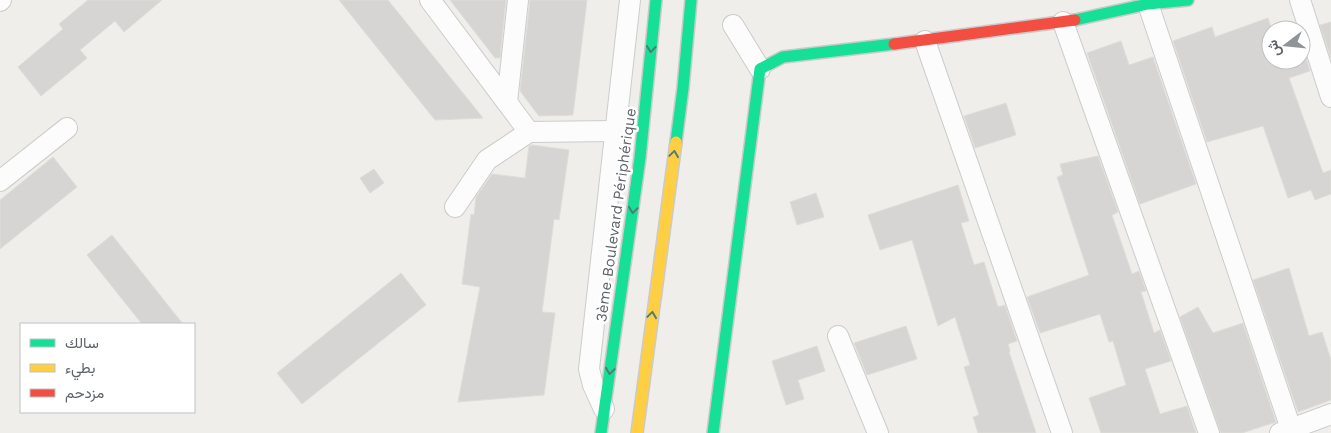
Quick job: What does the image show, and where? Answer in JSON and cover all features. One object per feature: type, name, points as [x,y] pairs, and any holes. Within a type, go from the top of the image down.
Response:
[{"type":"main road","name":"3ème Boulevard Périphérique","points":[[600,433],[640,158],[656,0]]},
{"type":"main road","points":[[637,433],[683,88],[691,0]]},
{"type":"main road","points":[[713,433],[760,69],[783,57],[925,41],[1062,22],[1148,4],[1188,0]]},
{"type":"street","points":[[430,0],[529,132]]},
{"type":"street","points":[[507,102],[518,0]]},
{"type":"street","points":[[604,409],[593,385],[589,369],[630,0]]},
{"type":"street","points":[[1300,0],[1331,97]]},
{"type":"street","points":[[1148,4],[1285,431],[1331,414]]},
{"type":"street","points":[[1062,22],[1208,433]]},
{"type":"street","points":[[733,25],[760,69]]},
{"type":"street","points":[[925,41],[1062,433]]},
{"type":"street","points":[[0,181],[67,128]]},
{"type":"street","points":[[455,207],[487,160],[529,132],[614,131]]},
{"type":"street","points":[[838,336],[878,433]]},
{"type":"building","points":[[88,0],[162,0],[124,32],[115,21],[80,50],[87,58],[41,96],[18,67],[63,29],[59,24]]},
{"type":"building","points":[[339,0],[388,0],[483,118],[435,120]]},
{"type":"building","points":[[450,0],[506,0],[500,58],[495,58]]},
{"type":"building","points":[[530,0],[587,0],[573,115],[539,116],[520,91]]},
{"type":"building","points":[[1261,21],[1261,70],[1310,70],[1289,78],[1323,173],[1331,170],[1331,194],[1315,200],[1311,190],[1288,198],[1263,126],[1207,142],[1173,41],[1212,27],[1215,37]]},
{"type":"building","points":[[1331,22],[1331,58],[1320,25]]},
{"type":"building","points":[[1121,41],[1129,65],[1153,57],[1196,184],[1140,204],[1087,53]]},
{"type":"building","points":[[1006,103],[1016,135],[975,148],[964,116]]},
{"type":"building","points":[[529,146],[569,150],[559,220],[554,219],[542,312],[555,313],[544,395],[458,402],[480,287],[462,284],[471,214],[474,215],[476,197],[492,174],[525,178]]},
{"type":"building","points":[[1098,156],[1118,212],[1112,215],[1132,274],[1139,271],[1146,291],[1141,292],[1154,333],[1160,330],[1171,361],[1145,369],[1160,414],[1187,406],[1196,433],[1101,433],[1089,398],[1126,385],[1113,341],[1109,342],[1100,314],[1040,333],[1027,297],[1089,275],[1057,177],[1063,175],[1060,164]]},
{"type":"building","points":[[53,157],[77,187],[0,249],[0,200]]},
{"type":"building","points":[[374,169],[384,183],[370,193],[360,178]]},
{"type":"building","points":[[958,185],[969,221],[961,223],[974,265],[984,262],[998,307],[1005,305],[1017,341],[1008,344],[1009,352],[1036,433],[978,433],[973,417],[979,415],[964,367],[970,365],[955,317],[938,326],[912,240],[880,250],[868,215]]},
{"type":"building","points":[[816,193],[824,217],[797,225],[790,202]]},
{"type":"building","points":[[112,235],[182,323],[141,323],[87,255]]},
{"type":"building","points":[[1289,268],[1309,336],[1322,332],[1331,360],[1331,400],[1298,412],[1253,280]]},
{"type":"building","points":[[401,273],[426,305],[302,404],[277,373]]},
{"type":"building","points":[[1198,307],[1213,333],[1243,323],[1276,422],[1242,433],[1221,433],[1180,317]]},
{"type":"building","points":[[906,326],[917,359],[867,375],[854,343]]},
{"type":"building","points":[[817,346],[825,371],[798,380],[804,399],[786,405],[772,361]]},
{"type":"traffic: fast","points":[[601,433],[640,158],[656,0]]},
{"type":"traffic: fast","points":[[676,142],[691,0]]},
{"type":"traffic: fast","points":[[1075,20],[1148,4],[1188,0]]},
{"type":"traffic: fast","points":[[713,433],[760,69],[783,57],[894,44]]},
{"type":"traffic: slow","points":[[637,433],[676,142]]},
{"type":"traffic: jam","points":[[894,44],[1075,20]]}]
